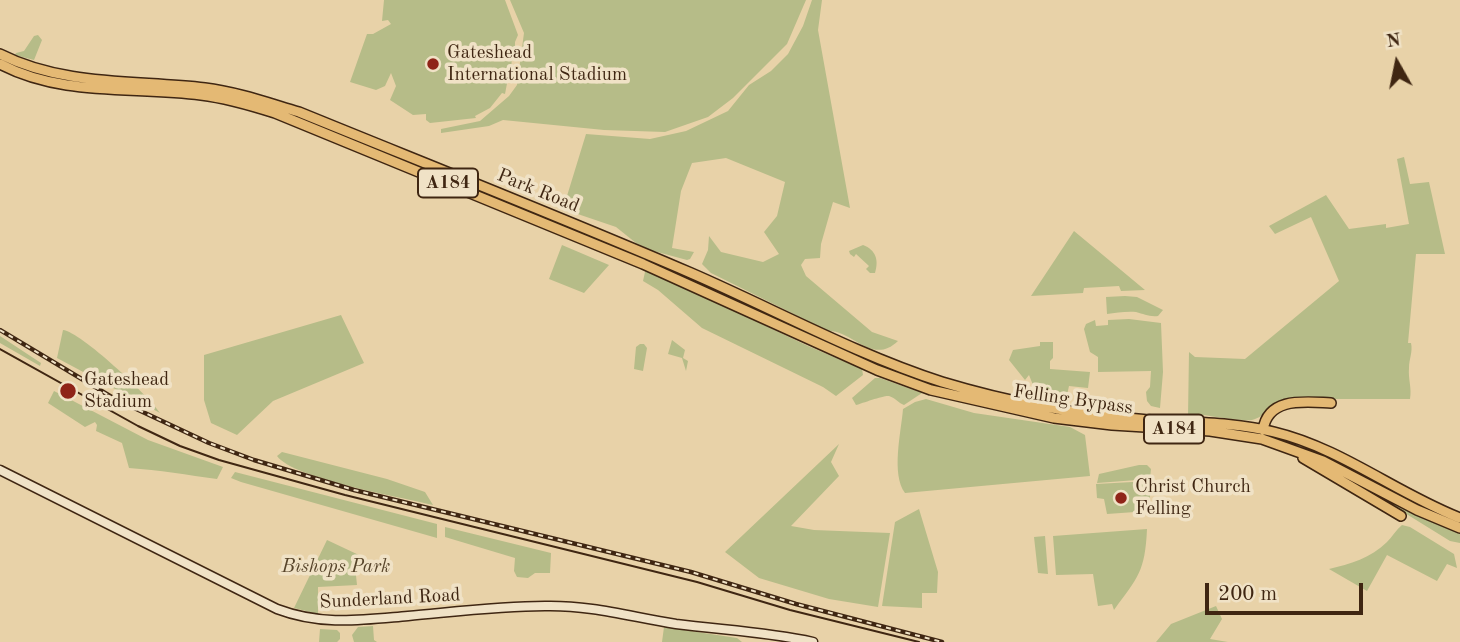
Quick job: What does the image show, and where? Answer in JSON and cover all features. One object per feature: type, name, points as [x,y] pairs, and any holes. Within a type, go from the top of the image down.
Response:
[{"type":"highway","name":"Park Road","points":[[0,54],[38,71],[89,83],[208,89],[245,96],[299,112],[518,207],[877,370]]},
{"type":"highway","name":"Park Road","points":[[0,64],[38,80],[68,86],[89,83]]},
{"type":"highway","name":"Park Road","points":[[518,207],[691,273],[888,362]]},
{"type":"highway","name":"Felling Bypass","points":[[888,362],[981,392],[1068,410],[1111,417],[1246,427],[1274,432],[1327,452],[1460,524]]},
{"type":"highway","name":"Felling Bypass","points":[[877,370],[957,398],[1051,418],[1219,432],[1278,444],[1323,461],[1416,509],[1460,524]]},
{"type":"highway","points":[[1246,427],[1258,424],[1276,408],[1289,403],[1331,403]]},
{"type":"highway","points":[[1268,417],[1263,430],[1266,435],[1327,457],[1377,489]]},
{"type":"highway","points":[[1268,417],[1274,432]]},
{"type":"highway","points":[[1278,444],[1401,516]]},
{"type":"main road","name":"Sunderland Road","points":[[0,470],[277,609],[310,620],[346,621],[512,607],[577,606],[678,624],[784,635],[813,642]]},
{"type":"green space","name":"Gateshead International Stadium","points":[[384,0],[505,0],[518,35],[505,94],[502,93],[490,108],[475,116],[476,118],[430,123],[426,120],[426,114],[413,115],[390,100],[396,86],[391,73],[385,86],[376,90],[350,82],[367,34],[373,34],[391,24],[388,20],[382,21]]},
{"type":"green space","points":[[510,0],[806,0],[787,44],[733,98],[708,117],[665,132],[604,130],[503,120],[489,126],[441,133],[441,129],[480,121],[509,96],[517,85],[524,33]]},
{"type":"green space","points":[[812,0],[822,0],[818,30],[850,208],[833,202],[821,244],[820,258],[805,259],[801,265],[806,276],[872,332],[898,341],[889,348],[880,350],[871,349],[837,332],[828,331],[711,273],[702,264],[708,250],[709,236],[721,252],[763,262],[779,254],[764,232],[777,216],[785,182],[726,158],[692,163],[681,191],[672,248],[694,252],[687,260],[650,250],[616,227],[563,209],[586,134],[650,139],[686,131],[728,111],[749,85],[771,71],[788,54],[803,26]]},
{"type":"green space","points":[[38,35],[42,40],[34,60],[15,55],[24,51],[34,36]]},
{"type":"green space","points":[[1404,157],[1410,184],[1429,182],[1445,254],[1416,254],[1408,343],[1411,343],[1410,399],[1286,399],[1252,420],[1195,414],[1188,416],[1189,352],[1195,357],[1245,359],[1339,281],[1311,217],[1275,234],[1269,226],[1326,195],[1349,229],[1409,224],[1397,159]]},
{"type":"green space","points":[[1074,231],[1145,290],[1121,291],[1119,286],[1084,288],[1083,293],[1031,296]]},
{"type":"green space","points":[[562,245],[609,265],[584,293],[549,279]]},
{"type":"green space","points":[[863,245],[875,256],[875,273],[866,269],[869,266],[856,254],[854,257],[850,254],[849,251]]},
{"type":"green space","points":[[648,270],[862,369],[863,375],[836,396],[823,387],[702,328],[658,290],[643,281]]},
{"type":"green space","points":[[695,279],[845,350],[844,352]]},
{"type":"green space","points":[[1106,297],[1137,297],[1163,310],[1158,316],[1136,312],[1107,314]]},
{"type":"green space","points":[[341,315],[364,363],[273,401],[237,435],[211,423],[204,400],[204,355]]},
{"type":"green space","points":[[1129,319],[1161,323],[1163,372],[1160,408],[1151,406],[1147,401],[1146,392],[1150,387],[1151,371],[1098,372],[1098,357],[1090,352],[1084,329],[1086,324],[1095,320],[1096,326],[1108,325],[1108,320]]},
{"type":"green space","points":[[63,330],[72,333],[99,353],[160,413],[57,358]]},
{"type":"green space","points":[[0,336],[41,363],[40,366],[0,343]]},
{"type":"green space","points":[[672,340],[685,350],[683,358],[688,361],[686,371],[682,358],[668,354]]},
{"type":"green space","points":[[1040,342],[1053,342],[1050,369],[1090,372],[1088,388],[1069,386],[1065,404],[1045,398],[1039,383],[1033,385],[1029,375],[1025,380],[1009,360],[1013,350],[1040,346]]},
{"type":"green space","points":[[640,344],[647,348],[643,371],[634,369],[636,347]]},
{"type":"green space","points":[[875,378],[922,393],[904,405],[889,396],[856,405],[852,398]]},
{"type":"green space","points":[[54,391],[148,440],[223,467],[217,479],[129,468],[122,443],[96,431],[95,422],[85,427],[48,403]]},
{"type":"green space","points":[[926,399],[974,413],[1070,427],[1085,435],[1090,476],[905,493],[898,475],[903,409]]},
{"type":"green space","points":[[839,444],[831,462],[839,476],[791,526],[814,530],[890,533],[878,607],[829,599],[759,578],[725,552]]},
{"type":"green space","points":[[282,452],[387,479],[425,492],[433,505],[325,480],[287,464],[277,456]]},
{"type":"green space","points":[[1147,465],[1151,469],[1150,479],[1097,483],[1099,474]]},
{"type":"green space","points":[[1337,471],[1460,533],[1460,543],[1450,541]]},
{"type":"green space","points":[[235,472],[437,524],[437,538],[241,482],[231,478]]},
{"type":"green space","points":[[1151,481],[1149,511],[1107,514],[1104,499],[1097,498],[1096,484]]},
{"type":"green space","points":[[919,509],[938,572],[937,593],[922,593],[922,608],[882,606],[895,522]]},
{"type":"green space","points":[[1402,525],[1410,527],[1454,554],[1457,568],[1447,564],[1437,581],[1387,555],[1367,591],[1329,569],[1374,552]]},
{"type":"green space","points":[[445,527],[551,553],[550,573],[535,573],[528,578],[517,577],[514,571],[515,558],[445,537]]},
{"type":"green space","points":[[1147,529],[1139,573],[1114,610],[1112,604],[1098,606],[1093,574],[1056,575],[1053,536]]},
{"type":"green space","points":[[1045,536],[1048,574],[1038,573],[1034,537]]},
{"type":"green space","name":"Bishops Park","points":[[327,540],[361,556],[355,566],[357,585],[318,587],[318,614],[294,608]]},
{"type":"green space","points":[[1216,606],[1222,619],[1210,639],[1228,642],[1156,642],[1171,624]]},
{"type":"green space","points":[[373,626],[374,640],[377,642],[354,642],[352,635],[358,627]]},
{"type":"green space","points":[[664,627],[737,638],[742,642],[662,642]]},
{"type":"green space","points":[[320,629],[337,630],[340,639],[337,642],[319,642]]},
{"type":"tram line","points":[[0,349],[138,426],[180,446],[219,460],[345,495],[697,582],[790,610],[919,642]]},
{"type":"railway","points":[[0,330],[115,399],[209,443],[254,460],[354,490],[691,572],[796,604],[942,642]]},
{"type":"place","name":"Gateshead International Stadium","points":[[433,64]]},
{"type":"place","name":"Gateshead Stadium","points":[[68,391]]},
{"type":"place","name":"Christ Church Felling","points":[[1121,498]]}]
